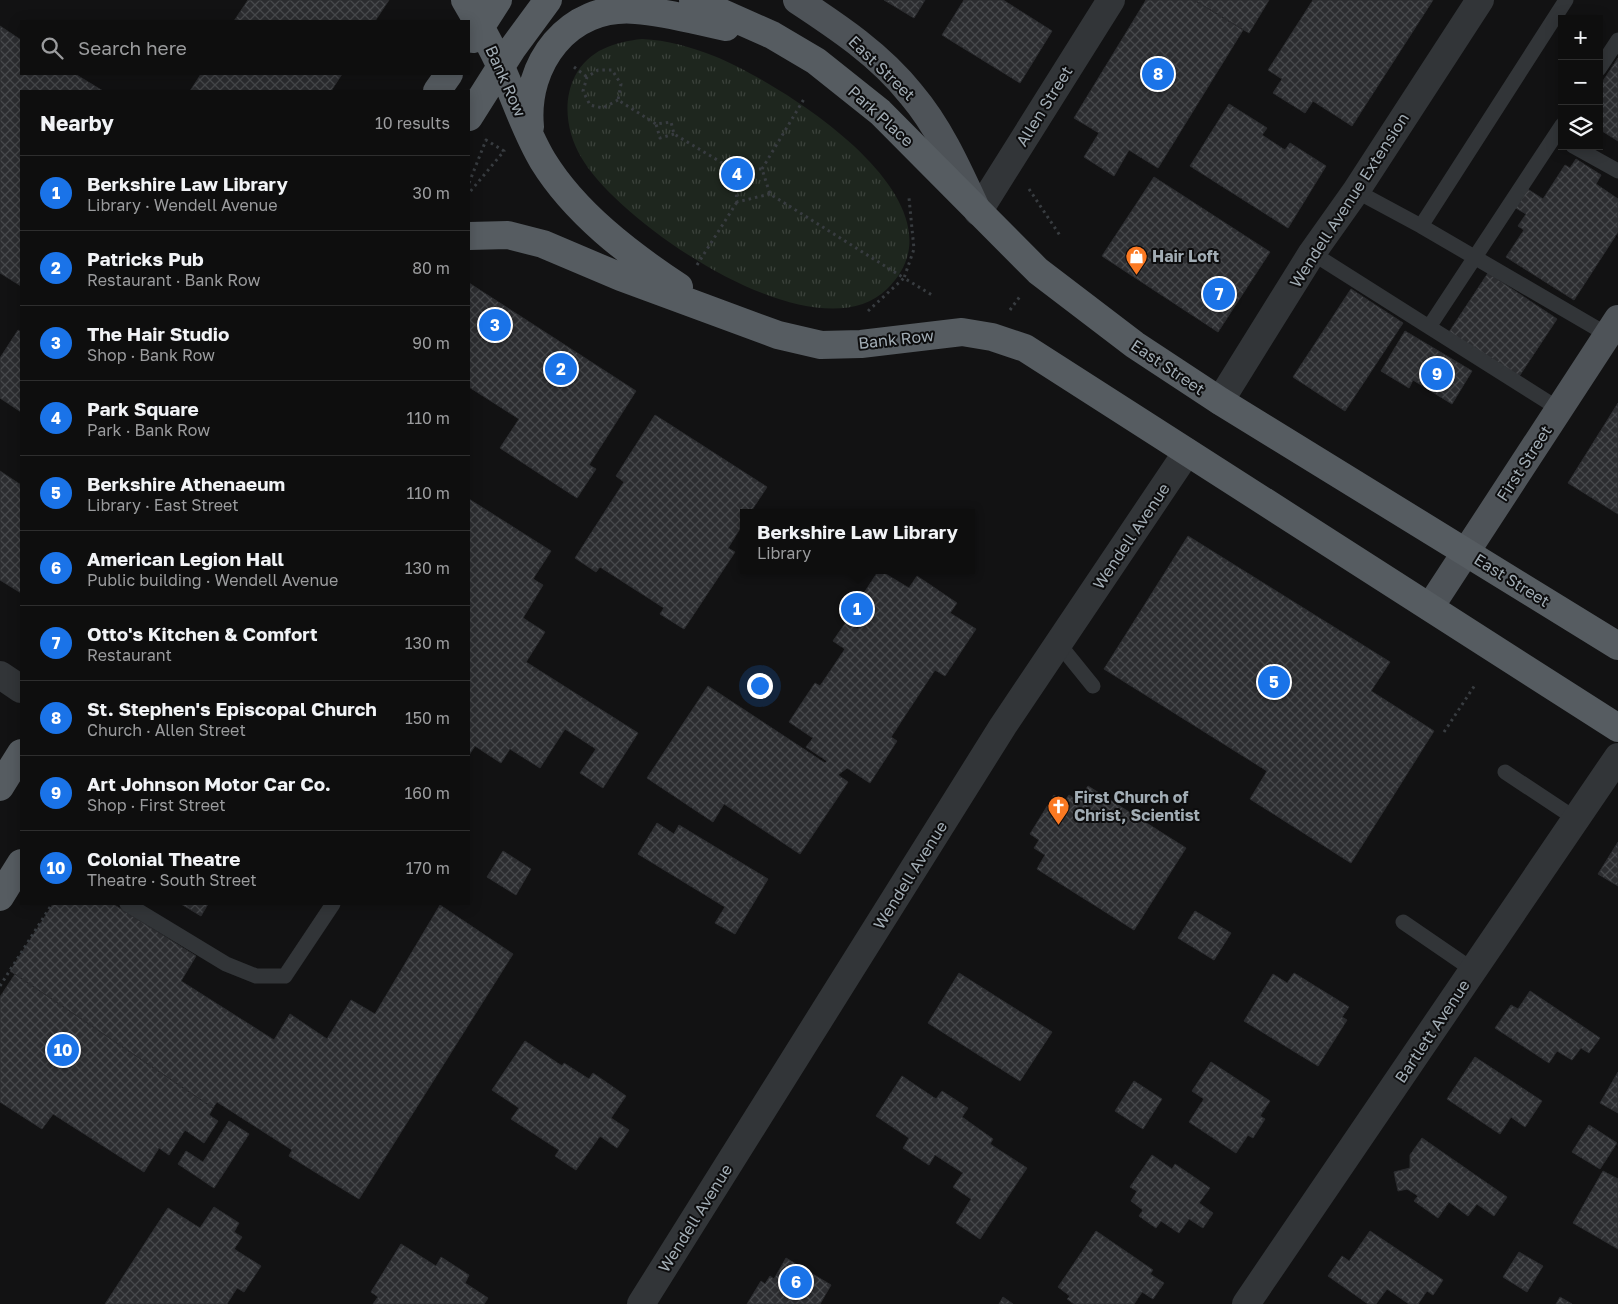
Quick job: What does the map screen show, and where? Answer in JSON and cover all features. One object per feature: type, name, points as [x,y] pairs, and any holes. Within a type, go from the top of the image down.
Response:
[{"type":"highway","name":"Bank Row","points":[[465,0],[475,35],[501,66],[530,136],[559,183],[601,226],[644,264],[695,297],[738,319]]},
{"type":"highway","points":[[475,35],[498,0]]},
{"type":"highway","points":[[470,115],[501,66],[548,0]]},
{"type":"highway","name":"Park Place","points":[[693,0],[772,35],[816,60],[880,112],[978,212]]},
{"type":"highway","name":"Park Place","points":[[590,16],[609,11],[637,10],[772,35]]},
{"type":"highway","name":"Bank Row","points":[[530,136],[528,106],[533,83],[545,55],[564,33],[590,16]]},
{"type":"highway","points":[[438,90],[448,75]]},
{"type":"highway","name":"East Street","points":[[978,212],[1038,271],[1084,308],[1135,345],[1220,401],[1618,646]]},
{"type":"highway","name":"Bank Row","points":[[470,236],[508,235],[542,244],[620,277],[778,335],[821,345],[861,344],[962,332],[992,337],[1025,348],[1188,452]]},
{"type":"highway","points":[[1188,452],[1618,728]]},
{"type":"highway","points":[[0,787],[20,755]]},
{"type":"highway","points":[[0,897],[20,865]]},
{"type":"main road","name":"East Street","points":[[797,0],[850,36],[879,60],[911,93],[953,157],[978,212]]},
{"type":"main road","name":"First Street","points":[[1430,607],[1613,327]]},
{"type":"street","name":"Allen Street","points":[[978,212],[1110,0]]},
{"type":"street","name":"Wendell Avenue Extension","points":[[1220,401],[1312,253],[1356,190],[1480,0]]},
{"type":"street","name":"Wendell Avenue","points":[[641,1304],[993,743],[1188,452]]},
{"type":"street","points":[[0,675],[20,688]]},
{"type":"street","name":"Bartlett Avenue","points":[[1246,1304],[1618,757]]},
{"type":"lane","points":[[1421,226],[1566,0]]},
{"type":"lane","points":[[1603,62],[1618,40]]},
{"type":"lane","points":[[1429,327],[1474,256],[1558,135]]},
{"type":"lane","points":[[1580,150],[1618,171]]},
{"type":"lane","points":[[1356,190],[1474,256],[1613,327]]},
{"type":"lane","points":[[1312,253],[1560,409]]},
{"type":"lane","points":[[1059,644],[1093,686]]},
{"type":"lane","points":[[1505,772],[1576,819]]},
{"type":"lane","points":[[129,905],[226,964],[256,976],[285,976],[332,905]]},
{"type":"lane","points":[[1403,922],[1473,970]]},
{"type":"path","points":[[574,67],[586,77]]},
{"type":"path","points":[[598,70],[612,70],[621,84],[618,100],[603,108],[590,105],[583,91],[586,77],[598,70]]},
{"type":"path","points":[[804,99],[762,169],[770,194],[932,295]]},
{"type":"path","points":[[618,100],[656,124],[671,122],[674,134],[734,170],[762,169]]},
{"type":"path","points":[[656,124],[660,138],[674,134]]},
{"type":"path","points":[[470,180],[486,140],[504,151],[470,192]]},
{"type":"path","points":[[697,266],[737,202],[734,170]]},
{"type":"path","points":[[1027,186],[1061,237]]},
{"type":"path","points":[[737,202],[770,194]]},
{"type":"path","points":[[868,311],[904,278],[914,249],[909,198]]},
{"type":"path","points":[[1010,310],[1021,295]]},
{"type":"path","points":[[1444,732],[1475,685]]},
{"type":"path","points":[[0,986],[51,905]]},
{"type":"green space","points":[[642,39],[670,42],[688,47],[714,56],[744,70],[782,92],[821,119],[859,150],[889,185],[907,220],[908,255],[887,289],[855,306],[815,307],[769,296],[722,274],[676,247],[635,216],[602,185],[581,157],[572,138],[567,107],[568,96],[575,76],[587,60],[612,45]]},
{"type":"building","points":[[248,0],[389,0],[376,20],[235,20]]},
{"type":"building","points":[[884,0],[925,0],[914,18]]},
{"type":"building","points":[[964,0],[1003,0],[1052,31],[1020,83],[942,35]]},
{"type":"building","points":[[1146,0],[1194,0],[1243,30],[1158,168],[1129,150],[1114,176],[1084,157],[1099,133],[1074,118]]},
{"type":"building","points":[[1194,0],[1269,0],[1249,33]]},
{"type":"building","points":[[1313,0],[1433,0],[1352,126],[1313,101],[1305,113],[1273,93],[1282,79],[1268,70]]},
{"type":"building","points":[[0,26],[20,39],[20,75],[77,75],[101,90],[20,90],[20,285],[0,273]]},
{"type":"building","points":[[1618,58],[1618,141],[1603,132],[1603,81]]},
{"type":"building","points":[[200,75],[341,75],[332,90],[191,90]]},
{"type":"building","points":[[1229,104],[1267,128],[1262,135],[1285,150],[1290,143],[1326,166],[1288,228],[1190,166]]},
{"type":"building","points":[[1576,159],[1601,175],[1596,184],[1618,199],[1618,232],[1574,300],[1506,257],[1524,230],[1518,226],[1526,214],[1514,207],[1526,188],[1543,199],[1565,165],[1570,168]]},
{"type":"building","points":[[1154,177],[1270,252],[1218,332],[1102,256]]},
{"type":"building","points":[[1488,273],[1557,319],[1518,378],[1449,332]]},
{"type":"building","points":[[470,284],[636,391],[589,465],[596,469],[577,498],[500,448],[519,419],[470,388]]},
{"type":"building","points":[[1351,289],[1403,323],[1345,411],[1293,377]]},
{"type":"building","points":[[18,330],[20,331],[20,411],[0,398],[0,358]]},
{"type":"building","points":[[1405,331],[1472,371],[1452,404],[1413,380],[1409,388],[1381,371]]},
{"type":"building","points":[[1618,403],[1618,514],[1568,483]]},
{"type":"building","points":[[655,415],[767,487],[753,509],[740,509],[740,529],[728,548],[735,552],[684,629],[660,614],[664,608],[600,567],[596,572],[575,558],[624,482],[616,476]]},
{"type":"building","points":[[0,471],[20,484],[20,592],[0,580]]},
{"type":"building","points":[[470,500],[551,551],[533,579],[543,585],[523,618],[545,632],[526,662],[638,733],[603,788],[580,773],[596,749],[565,729],[540,768],[510,749],[501,763],[475,746],[470,754]]},
{"type":"building","points":[[1188,536],[1390,662],[1371,691],[1434,731],[1351,863],[1250,799],[1267,771],[1104,669]]},
{"type":"building","points":[[876,574],[886,574],[909,588],[917,576],[957,603],[950,613],[976,629],[945,676],[935,670],[891,737],[897,741],[870,783],[847,768],[838,775],[848,782],[800,854],[724,804],[713,822],[647,778],[708,686],[825,763],[827,761],[806,747],[813,738],[789,722],[815,683],[820,686],[845,649],[833,641],[846,622],[858,629],[861,624],[849,616]]},
{"type":"building","points":[[1088,786],[1186,848],[1134,930],[1037,869],[1045,855],[1034,848],[1039,840],[1030,834],[1054,795],[1064,802],[1069,795],[1078,801]]},
{"type":"building","points":[[657,823],[674,834],[679,825],[768,879],[735,934],[715,923],[725,907],[638,854]]},
{"type":"building","points":[[1618,842],[1618,886],[1598,874]]},
{"type":"building","points":[[503,851],[531,869],[516,895],[487,877]]},
{"type":"building","points":[[52,905],[115,905],[196,956],[181,981],[274,1040],[290,1014],[327,1039],[351,1000],[375,1014],[440,905],[513,954],[359,1199],[289,1156],[292,1150],[217,1102],[213,1108],[10,971]]},
{"type":"building","points":[[183,905],[207,905],[201,916]]},
{"type":"building","points":[[1195,911],[1231,933],[1214,960],[1178,938]]},
{"type":"building","points":[[959,973],[1052,1032],[1020,1081],[928,1023]]},
{"type":"building","points":[[1294,973],[1349,1007],[1342,1017],[1347,1020],[1318,1066],[1244,1021],[1273,974],[1287,983]]},
{"type":"building","points":[[15,974],[213,1108],[209,1115],[218,1121],[204,1143],[185,1130],[169,1155],[159,1148],[144,1172],[53,1114],[42,1129],[0,1102],[0,997]]},
{"type":"building","points":[[1530,991],[1600,1038],[1589,1053],[1581,1048],[1572,1060],[1557,1051],[1549,1063],[1495,1028],[1511,1005],[1518,1009]]},
{"type":"building","points":[[525,1041],[562,1066],[564,1063],[589,1079],[593,1073],[626,1096],[611,1118],[629,1130],[617,1148],[600,1136],[576,1170],[555,1156],[559,1150],[511,1119],[519,1108],[492,1090]]},
{"type":"building","points":[[1475,1057],[1542,1101],[1525,1127],[1511,1117],[1500,1134],[1447,1099]]},
{"type":"building","points":[[1211,1062],[1270,1101],[1260,1116],[1265,1119],[1253,1138],[1248,1135],[1236,1153],[1189,1122],[1204,1099],[1192,1091]]},
{"type":"building","points":[[1618,1072],[1618,1113],[1600,1103]]},
{"type":"building","points":[[902,1076],[936,1099],[942,1091],[968,1108],[962,1117],[993,1139],[990,1144],[1027,1168],[980,1239],[956,1223],[971,1199],[953,1187],[963,1173],[935,1155],[929,1165],[903,1148],[909,1138],[876,1116]]},
{"type":"building","points":[[1134,1081],[1162,1099],[1143,1129],[1115,1111]]},
{"type":"building","points":[[229,1121],[249,1134],[214,1188],[178,1164],[186,1151],[203,1162]]},
{"type":"building","points":[[1589,1125],[1617,1143],[1600,1169],[1572,1152]]},
{"type":"building","points":[[1422,1138],[1507,1197],[1494,1216],[1477,1204],[1468,1216],[1449,1202],[1438,1218],[1414,1201],[1418,1196],[1407,1189],[1398,1191],[1394,1172],[1410,1168],[1410,1155]]},
{"type":"building","points":[[1152,1155],[1172,1169],[1175,1164],[1210,1188],[1199,1203],[1213,1213],[1203,1228],[1189,1219],[1179,1233],[1161,1221],[1156,1228],[1139,1216],[1143,1210],[1131,1201],[1137,1191],[1130,1187]]},
{"type":"building","points":[[1603,1171],[1618,1179],[1618,1249],[1573,1223]]},
{"type":"building","points":[[214,1207],[239,1223],[234,1232],[242,1237],[234,1249],[261,1266],[244,1292],[237,1288],[227,1304],[105,1304],[168,1208],[200,1228]]},
{"type":"building","points":[[1096,1231],[1153,1270],[1150,1274],[1164,1283],[1153,1299],[1142,1292],[1134,1304],[1074,1304],[1067,1299],[1070,1296],[1058,1287]]},
{"type":"building","points":[[1370,1231],[1443,1280],[1433,1295],[1427,1291],[1418,1304],[1409,1304],[1387,1289],[1376,1304],[1368,1304],[1328,1276],[1342,1256],[1349,1261]]},
{"type":"building","points":[[401,1244],[436,1266],[441,1257],[469,1275],[465,1283],[488,1298],[484,1304],[373,1304],[378,1297],[371,1292]]},
{"type":"building","points":[[1519,1252],[1543,1266],[1527,1292],[1503,1277]]},
{"type":"building","points":[[786,1258],[831,1285],[820,1304],[747,1304],[761,1281],[765,1284],[770,1276],[774,1279]]},
{"type":"building","points":[[1003,1297],[1013,1304],[999,1304]]},
{"type":"building","points":[[1560,1297],[1572,1304],[1556,1304]]},
{"type":"place","name":"St. Stephen's Episcopal Church","points":[[1158,74]]},
{"type":"place","name":"Park Square","points":[[737,174]]},
{"type":"place","name":"Hair Loft","points":[[1136,275]]},
{"type":"place","name":"Otto's Kitchen & Comfort","points":[[1219,294]]},
{"type":"place","name":"The Hair Studio","points":[[495,325]]},
{"type":"place","name":"Patricks Pub","points":[[561,369]]},
{"type":"place","name":"Art Johnson Motor Car Co.","points":[[1437,374]]},
{"type":"place","name":"Berkshire Law Library","points":[[857,609]]},
{"type":"place","name":"Berkshire Athenaeum","points":[[1274,682]]},
{"type":"place","name":"First Church of Christ, Scientist","points":[[1058,825]]},
{"type":"place","name":"Colonial Theatre","points":[[63,1050]]},
{"type":"place","name":"American Legion Hall","points":[[796,1282]]}]
